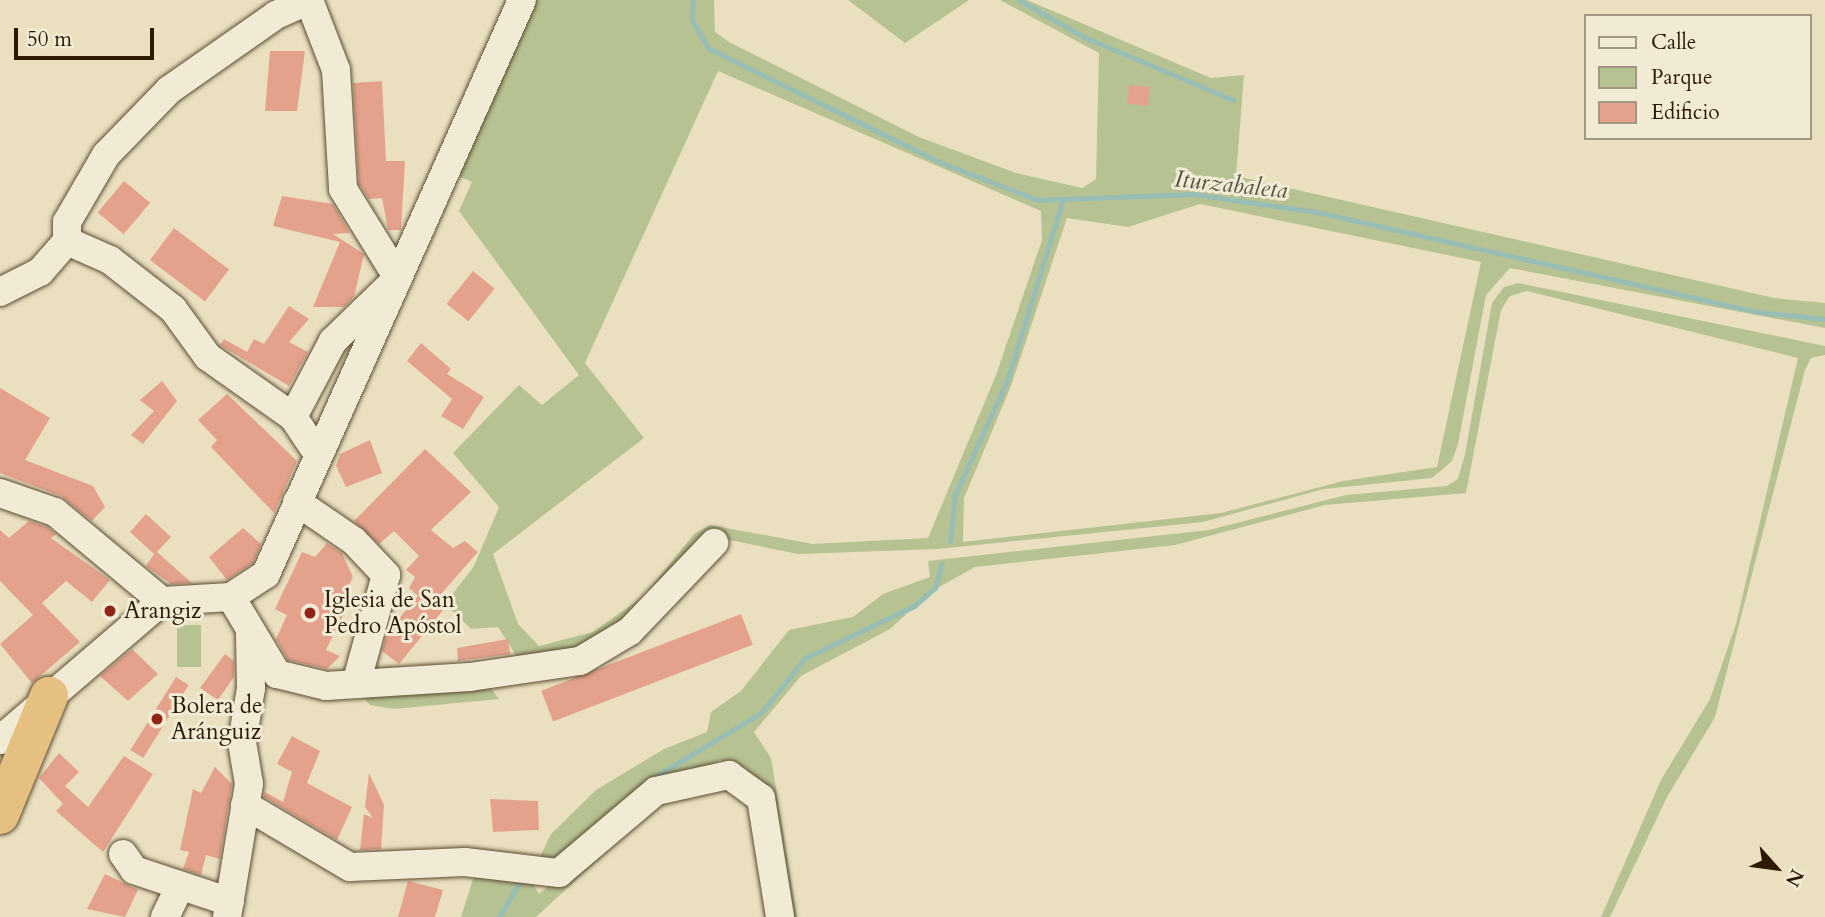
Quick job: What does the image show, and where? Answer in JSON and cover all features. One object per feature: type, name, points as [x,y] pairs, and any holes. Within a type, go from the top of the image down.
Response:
[{"type":"highway","points":[[0,815],[49,696]]},
{"type":"street","points":[[0,292],[40,272],[67,242],[67,222],[106,155],[169,90],[276,15],[309,0],[336,70],[343,189],[398,278]]},
{"type":"street","points":[[0,740],[162,601],[231,597],[266,573],[522,0]]},
{"type":"street","points":[[67,242],[110,260],[173,309],[208,357],[293,417],[318,454]]},
{"type":"street","points":[[293,417],[333,341],[398,278]]},
{"type":"street","points":[[0,493],[55,512],[162,601]]},
{"type":"street","points":[[297,502],[354,541],[386,575],[356,684]]},
{"type":"street","points":[[231,597],[250,634],[277,674],[326,686],[580,661],[629,631],[714,543]]},
{"type":"street","points":[[122,854],[134,870],[229,910],[245,805],[250,634]]},
{"type":"street","points":[[245,805],[350,867],[465,862],[559,873],[656,791],[729,775],[761,798],[780,917]]},
{"type":"street","points":[[164,917],[179,888]]},
{"type":"green space","points":[[530,0],[714,0],[715,32],[729,42],[919,137],[1016,173],[1082,188],[1096,179],[1099,53],[1000,0],[1027,0],[1211,78],[1244,75],[1236,176],[1774,298],[1825,303],[1825,328],[1510,268],[1486,295],[1458,444],[1452,461],[1432,478],[1324,489],[1203,522],[938,549],[798,554],[715,537],[602,643],[521,663],[498,627],[471,629],[445,604],[474,566],[499,507],[453,453],[519,385],[542,405],[579,375],[459,211],[472,182],[454,174]],"holes":[[[718,71],[1041,211],[1042,240],[996,375],[928,538],[813,544],[710,525],[694,534],[644,596],[593,632],[539,646],[518,624],[493,554],[644,438],[585,363]],[[1200,204],[1481,262],[1437,467],[1343,481],[1221,513],[963,542],[964,498],[1011,386],[1067,218],[1128,227]]]},
{"type":"green space","points":[[848,0],[969,0],[905,43]]},
{"type":"green space","points":[[1518,283],[1825,346],[1825,355],[1811,358],[1805,370],[1715,717],[1667,797],[1610,917],[1601,917],[1661,780],[1710,699],[1736,624],[1798,358],[1527,291],[1510,296],[1501,310],[1466,493],[1325,505],[1175,545],[975,567],[932,591],[890,629],[801,676],[754,732],[771,758],[797,917],[783,917],[758,781],[744,767],[721,760],[652,786],[568,863],[536,865],[551,834],[596,790],[664,749],[707,732],[711,712],[741,691],[789,630],[853,617],[883,594],[930,577],[928,561],[1209,530],[1346,495],[1447,486],[1458,479],[1465,454],[1492,303],[1504,287]]},
{"type":"green space","points":[[177,625],[201,625],[201,667],[177,667]]},
{"type":"green space","points":[[482,676],[499,699],[394,709],[370,705],[358,691]]},
{"type":"green space","points":[[746,787],[751,813],[745,797],[732,788]]},
{"type":"green space","points":[[715,790],[666,797],[536,917],[461,917],[475,873],[530,879],[539,894],[659,796]]},
{"type":"building","points":[[270,51],[305,51],[297,111],[265,111]]},
{"type":"building","points":[[382,81],[386,161],[405,161],[401,230],[388,230],[382,198],[369,199],[359,184],[353,83]]},
{"type":"building","points":[[1129,85],[1150,87],[1148,106],[1127,104]]},
{"type":"building","points":[[124,181],[150,203],[124,234],[98,212]]},
{"type":"building","points":[[282,196],[333,204],[350,233],[333,234],[364,254],[354,297],[344,307],[313,307],[340,242],[273,226]]},
{"type":"building","points":[[174,228],[229,270],[205,301],[150,260]]},
{"type":"building","points":[[473,271],[495,289],[468,321],[447,304]]},
{"type":"building","points":[[289,306],[309,319],[289,342],[308,352],[289,386],[220,345],[224,339],[247,352],[254,339],[264,344]]},
{"type":"building","points":[[421,343],[451,369],[447,374],[484,397],[463,429],[441,416],[452,399],[407,361]]},
{"type":"building","points":[[162,381],[177,401],[143,444],[131,435],[154,411],[140,400]]},
{"type":"building","points":[[0,388],[50,418],[25,460],[93,486],[105,507],[92,521],[61,496],[0,473]]},
{"type":"building","points":[[227,394],[297,461],[274,513],[211,447],[217,440],[198,420]]},
{"type":"building","points":[[370,440],[382,473],[346,487],[336,466],[340,454]]},
{"type":"building","points":[[425,449],[471,492],[431,530],[453,548],[465,541],[478,552],[434,602],[444,609],[399,664],[382,651],[387,633],[418,596],[409,588],[415,577],[406,570],[419,556],[394,531],[379,544],[354,521]]},
{"type":"building","points":[[146,514],[171,537],[157,552],[192,583],[171,584],[146,566],[154,554],[130,532]]},
{"type":"building","points":[[29,521],[47,527],[56,534],[51,538],[110,580],[92,602],[66,581],[42,603],[80,642],[32,683],[0,644],[33,615],[0,581],[0,530],[9,538]]},
{"type":"building","points":[[243,528],[261,544],[253,563],[227,580],[209,557]]},
{"type":"building","name":"Iglesia de San Pedro Apóstol","points":[[327,543],[342,553],[353,577],[342,599],[349,603],[326,650],[340,656],[327,669],[288,660],[276,639],[287,615],[275,609],[302,552],[315,557]]},
{"type":"building","points":[[741,614],[753,645],[553,721],[541,691]]},
{"type":"building","points":[[508,639],[510,654],[458,661],[457,648]]},
{"type":"building","points":[[132,649],[158,674],[128,701],[100,676]]},
{"type":"building","points":[[225,654],[234,661],[234,677],[218,700],[200,688]]},
{"type":"building","name":"Bolera de Aránguiz","points":[[176,677],[189,685],[143,758],[130,750]]},
{"type":"building","points":[[292,736],[320,751],[307,783],[352,807],[337,840],[264,797],[265,792],[283,802],[292,772],[277,764]]},
{"type":"building","points":[[59,753],[79,772],[65,786],[88,807],[124,756],[153,774],[103,852],[56,811],[63,804],[39,778]]},
{"type":"building","points":[[215,767],[232,784],[220,859],[206,855],[201,875],[183,869],[189,852],[180,850],[193,789],[201,793]]},
{"type":"building","points":[[369,773],[384,805],[381,849],[360,850],[364,814],[373,818],[365,807]]},
{"type":"building","points":[[490,799],[538,801],[539,830],[493,832]]},
{"type":"building","points":[[105,874],[138,890],[125,917],[87,909]]},
{"type":"building","points":[[408,881],[443,890],[435,917],[398,917]]},
{"type":"waterway","name":"Iturzabaleta","points":[[693,0],[692,20],[708,48],[942,163],[1038,200],[1193,194],[1317,212],[1758,312],[1825,319]]},
{"type":"waterway","points":[[1019,0],[1084,37],[1233,100]]},
{"type":"waterway","points":[[950,541],[955,495],[1008,378],[1063,199]]},
{"type":"waterway","points":[[651,779],[761,713],[805,658],[914,606],[935,588],[942,564]]},
{"type":"waterway","points":[[548,862],[566,850]]},
{"type":"waterway","points":[[499,917],[522,878]]},
{"type":"place","name":"Arangiz","points":[[110,611]]},
{"type":"place","name":"Iglesia de San Pedro Apóstol","points":[[310,613]]},
{"type":"place","name":"Bolera de Aránguiz","points":[[157,719]]}]
